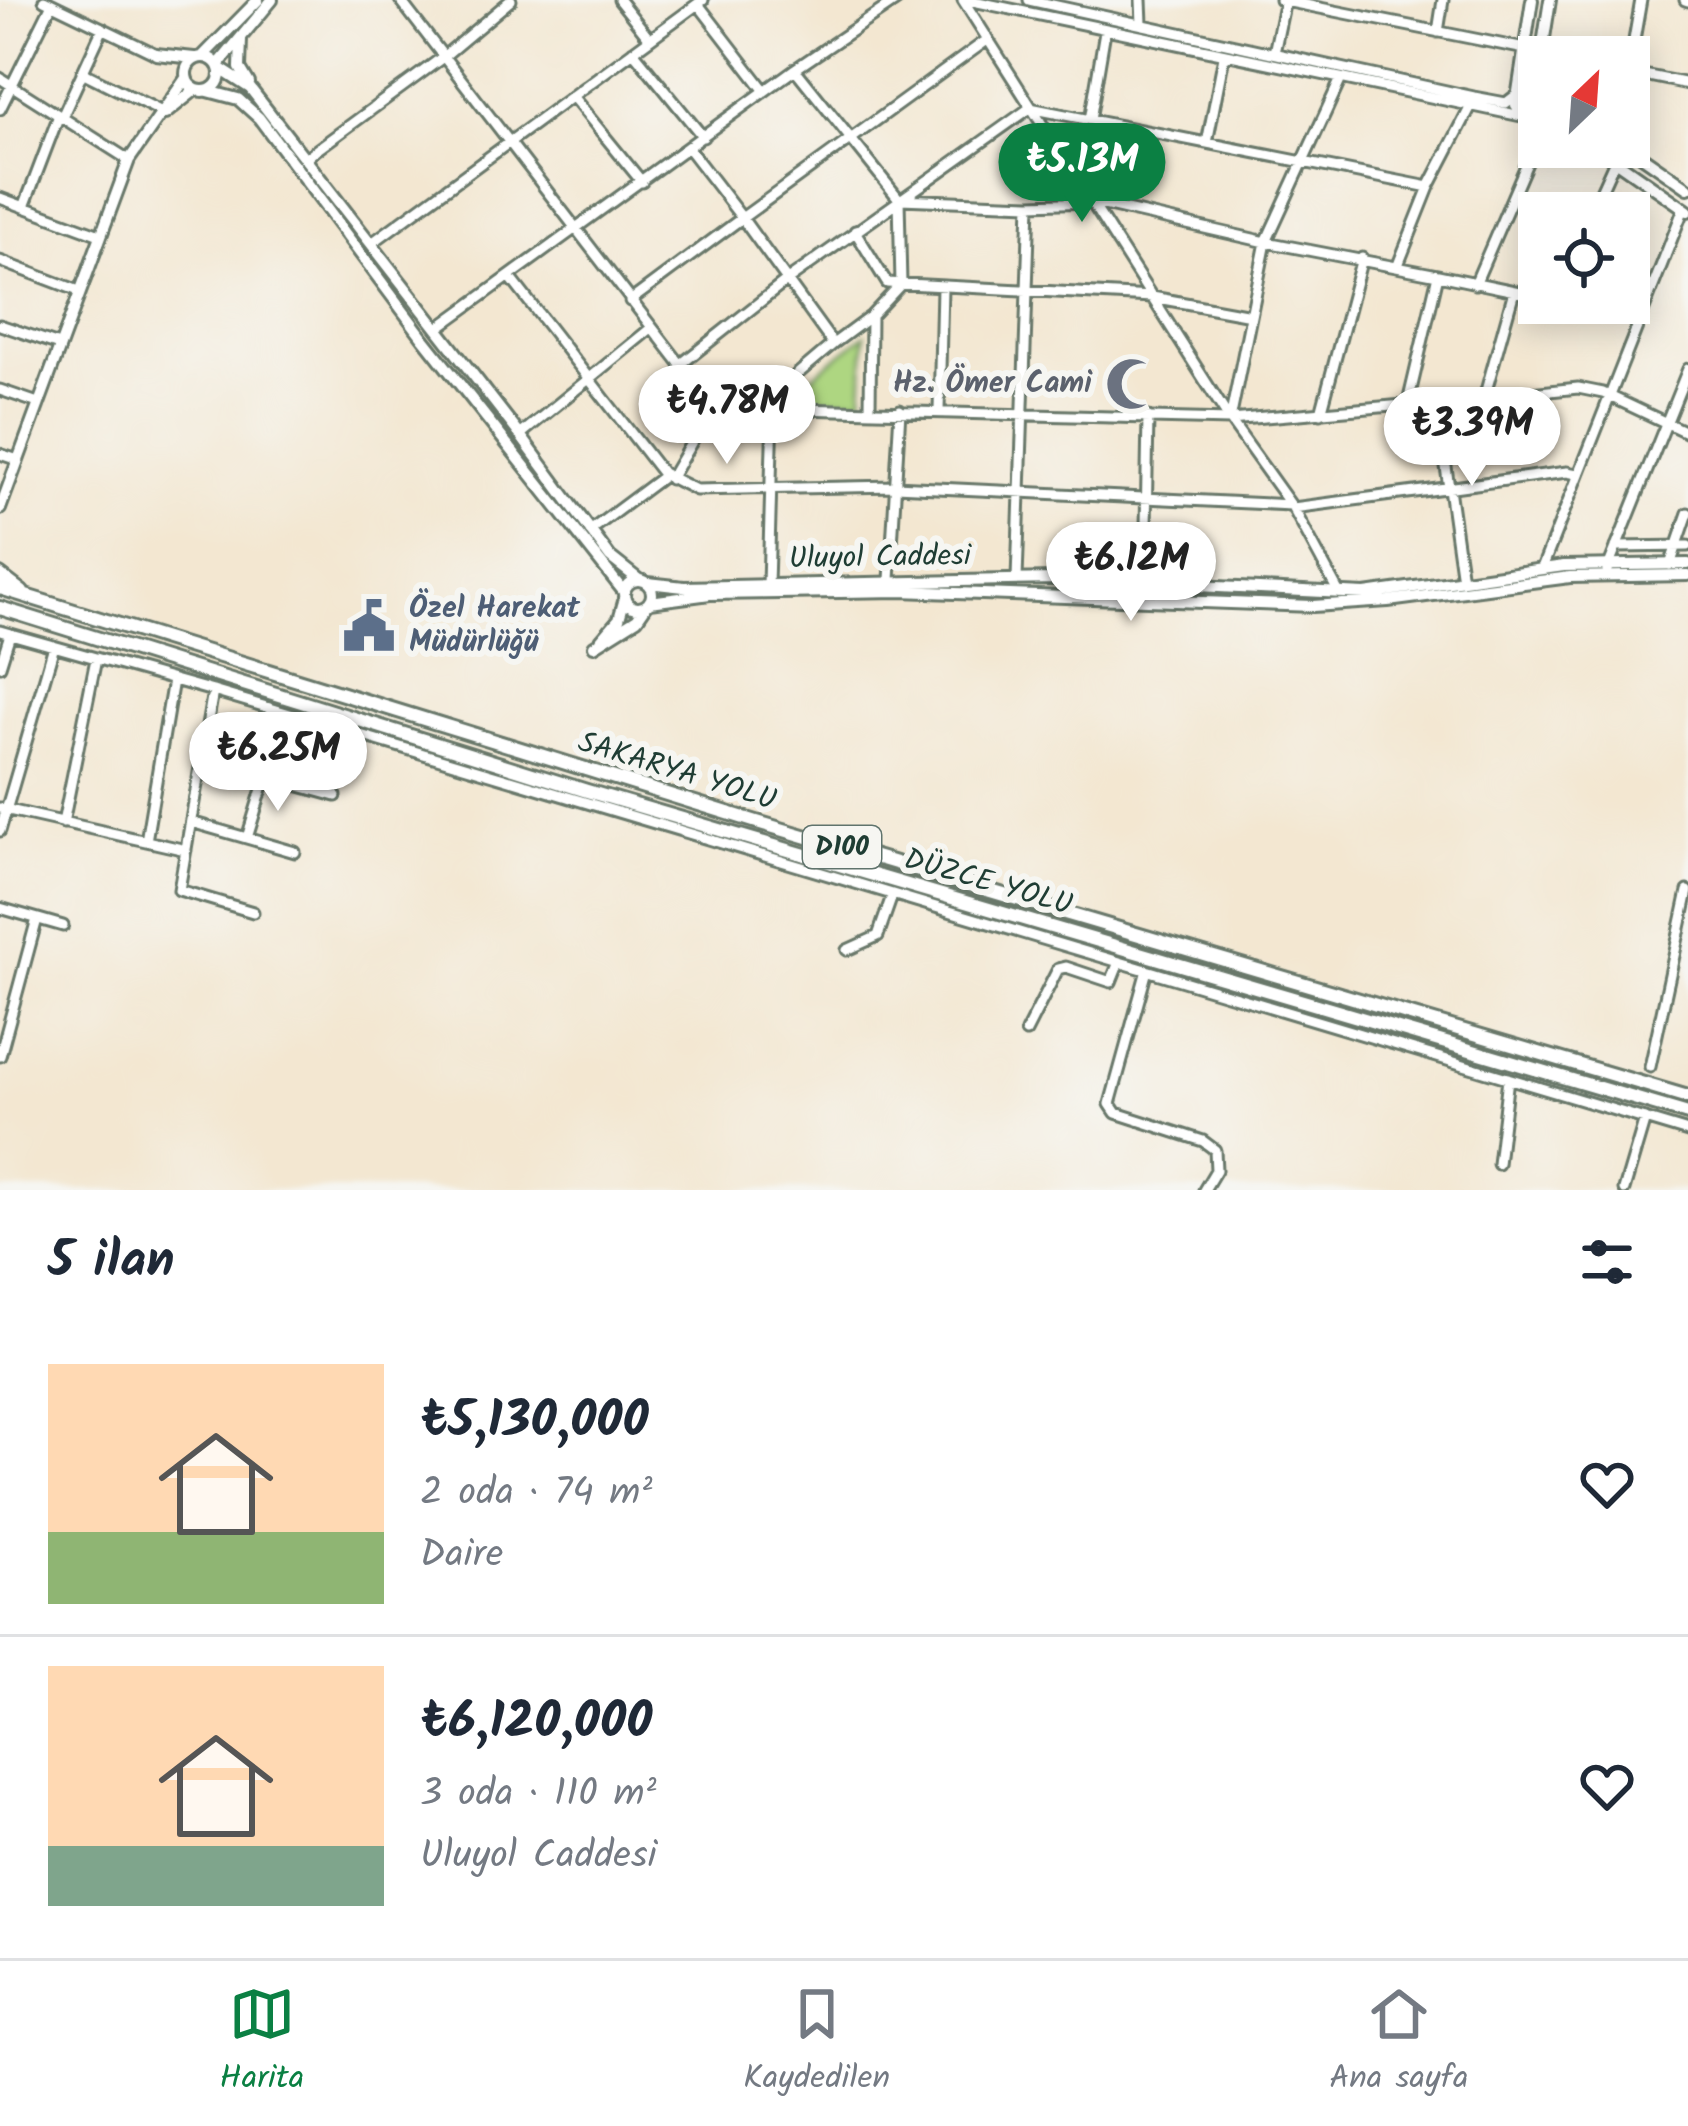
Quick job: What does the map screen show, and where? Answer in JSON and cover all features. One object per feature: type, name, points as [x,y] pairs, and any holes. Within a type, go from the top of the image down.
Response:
[{"type":"highway","points":[[0,575],[27,596]]},
{"type":"highway","name":"SAKARYA YOLU","points":[[0,588],[757,822],[1688,1097]]},
{"type":"highway","name":"DÜZCE YOLU","points":[[0,608],[609,798],[1688,1114]]},
{"type":"highway","points":[[0,618],[54,625]]},
{"type":"main road","points":[[0,509],[129,160],[186,77],[190,62],[258,0]]},
{"type":"main road","points":[[149,129],[201,90],[217,85],[218,67],[272,0]]},
{"type":"main road","points":[[1527,36],[1532,0]]},
{"type":"main road","points":[[1547,36],[1550,0]]},
{"type":"main road","points":[[247,28],[238,54],[256,97]]},
{"type":"main road","points":[[156,54],[200,57],[236,76],[256,97],[610,556],[644,582],[652,590],[638,619],[594,646],[619,619],[629,583],[644,582]]},
{"type":"main road","points":[[156,54],[201,90],[238,100],[259,118],[634,607],[648,604]]},
{"type":"main road","points":[[1650,162],[1688,188]]},
{"type":"main road","points":[[1627,168],[1686,209]]},
{"type":"main road","name":"Uluyol Caddesi","points":[[648,604],[710,594],[900,591],[1262,607],[1355,602],[1688,565]]},
{"type":"main road","name":"Uluyol Caddesi","points":[[644,582],[684,587],[1017,579],[1340,594],[1542,568],[1688,575]]},
{"type":"street","points":[[69,12],[75,0]]},
{"type":"street","points":[[400,0],[650,329],[714,404],[754,411],[1025,412],[1230,420],[1578,388],[1608,396],[1688,433]]},
{"type":"street","points":[[304,159],[443,57],[511,0]]},
{"type":"street","points":[[619,0],[650,39]]},
{"type":"street","points":[[438,328],[882,4],[897,0]]},
{"type":"street","points":[[966,0],[1518,117]]},
{"type":"street","points":[[966,0],[1230,420],[1292,507],[1340,594],[1355,602]]},
{"type":"street","points":[[1029,0],[1506,103],[1518,94]]},
{"type":"street","points":[[1141,0],[1142,22]]},
{"type":"street","points":[[1274,53],[1283,0],[1518,48]]},
{"type":"street","points":[[1362,17],[1365,0]]},
{"type":"street","points":[[1438,32],[1443,0]]},
{"type":"street","points":[[1635,36],[1641,0]]},
{"type":"street","points":[[0,109],[48,2],[156,54]]},
{"type":"street","points":[[372,243],[700,2],[765,91]]},
{"type":"street","points":[[24,207],[60,116],[103,28]]},
{"type":"street","points":[[1090,120],[1105,31]]},
{"type":"street","points":[[630,302],[987,40]]},
{"type":"street","points":[[633,51],[703,137]]},
{"type":"street","points":[[1207,142],[1224,56]]},
{"type":"street","points":[[754,411],[871,316],[901,284],[899,199],[795,69]]},
{"type":"street","points":[[82,72],[160,111]]},
{"type":"street","points":[[1650,75],[1688,85]]},
{"type":"street","points":[[0,78],[129,160]]},
{"type":"street","points":[[1230,420],[1266,242],[1340,81]]},
{"type":"street","points":[[572,96],[642,182]]},
{"type":"street","points":[[680,365],[789,279],[1030,108],[1429,187]]},
{"type":"street","points":[[1398,265],[1429,187],[1470,108]]},
{"type":"street","points":[[688,148],[833,344]]},
{"type":"street","points":[[1475,284],[1518,168]]},
{"type":"street","points":[[0,198],[100,235]]},
{"type":"street","points":[[899,199],[1091,202],[1518,292]]},
{"type":"street","points":[[1017,579],[1030,204]]},
{"type":"street","points":[[1542,568],[1686,209]]},
{"type":"street","points":[[855,231],[887,283],[1152,297],[1251,315]]},
{"type":"street","points":[[1321,413],[1362,258]]},
{"type":"street","points":[[0,261],[79,291]]},
{"type":"street","points":[[1407,407],[1438,275]]},
{"type":"street","points":[[510,277],[587,381],[667,477],[696,490],[895,486],[1292,507],[1577,474]]},
{"type":"street","points":[[939,411],[942,287]]},
{"type":"street","points":[[1484,398],[1514,291]]},
{"type":"street","points":[[870,410],[871,316]]},
{"type":"street","points":[[0,325],[58,345]]},
{"type":"street","points":[[520,435],[650,329]]},
{"type":"street","points":[[1607,571],[1688,369]]},
{"type":"street","points":[[0,390],[38,404]]},
{"type":"street","points":[[590,531],[667,477],[714,404]]},
{"type":"street","points":[[1437,404],[1462,580]]},
{"type":"street","points":[[890,580],[899,410]]},
{"type":"street","points":[[769,585],[773,411]]},
{"type":"street","points":[[1145,583],[1148,417]]},
{"type":"street","points":[[0,454],[18,460]]},
{"type":"street","points":[[1670,565],[1688,513]]},
{"type":"street","points":[[1616,547],[1688,547]]},
{"type":"street","points":[[0,666],[5,632],[1688,1132]]},
{"type":"street","points":[[0,831],[55,646]]},
{"type":"street","points":[[63,823],[96,659]]},
{"type":"street","points":[[146,841],[173,680]]},
{"type":"street","points":[[213,691],[179,890],[253,912]]},
{"type":"street","points":[[310,788],[330,725]]},
{"type":"street","points":[[201,758],[336,796]]},
{"type":"street","points":[[247,838],[266,776]]},
{"type":"street","points":[[4,809],[185,850]]},
{"type":"street","points":[[191,822],[295,852]]},
{"type":"street","points":[[1650,1067],[1688,891]]},
{"type":"street","points":[[847,950],[878,936],[892,896]]},
{"type":"street","points":[[0,908],[63,926]]},
{"type":"street","points":[[0,1056],[37,919]]},
{"type":"street","points":[[1026,1032],[1058,969],[1066,967],[1111,982],[1119,962]]},
{"type":"street","points":[[1147,970],[1110,1104],[1116,1113],[1203,1141],[1216,1150],[1216,1171],[1204,1190]]},
{"type":"street","points":[[1498,1164],[1508,1078]]},
{"type":"street","points":[[1624,1190],[1646,1119]]},
{"type":"green space","points":[[865,335],[862,399],[783,399]]},
{"type":"place","name":"Hz. Ömer Cami","points":[[1132,384]]},
{"type":"place","name":"Özel Harekat Müdürlüğü","points":[[369,626]]}]
